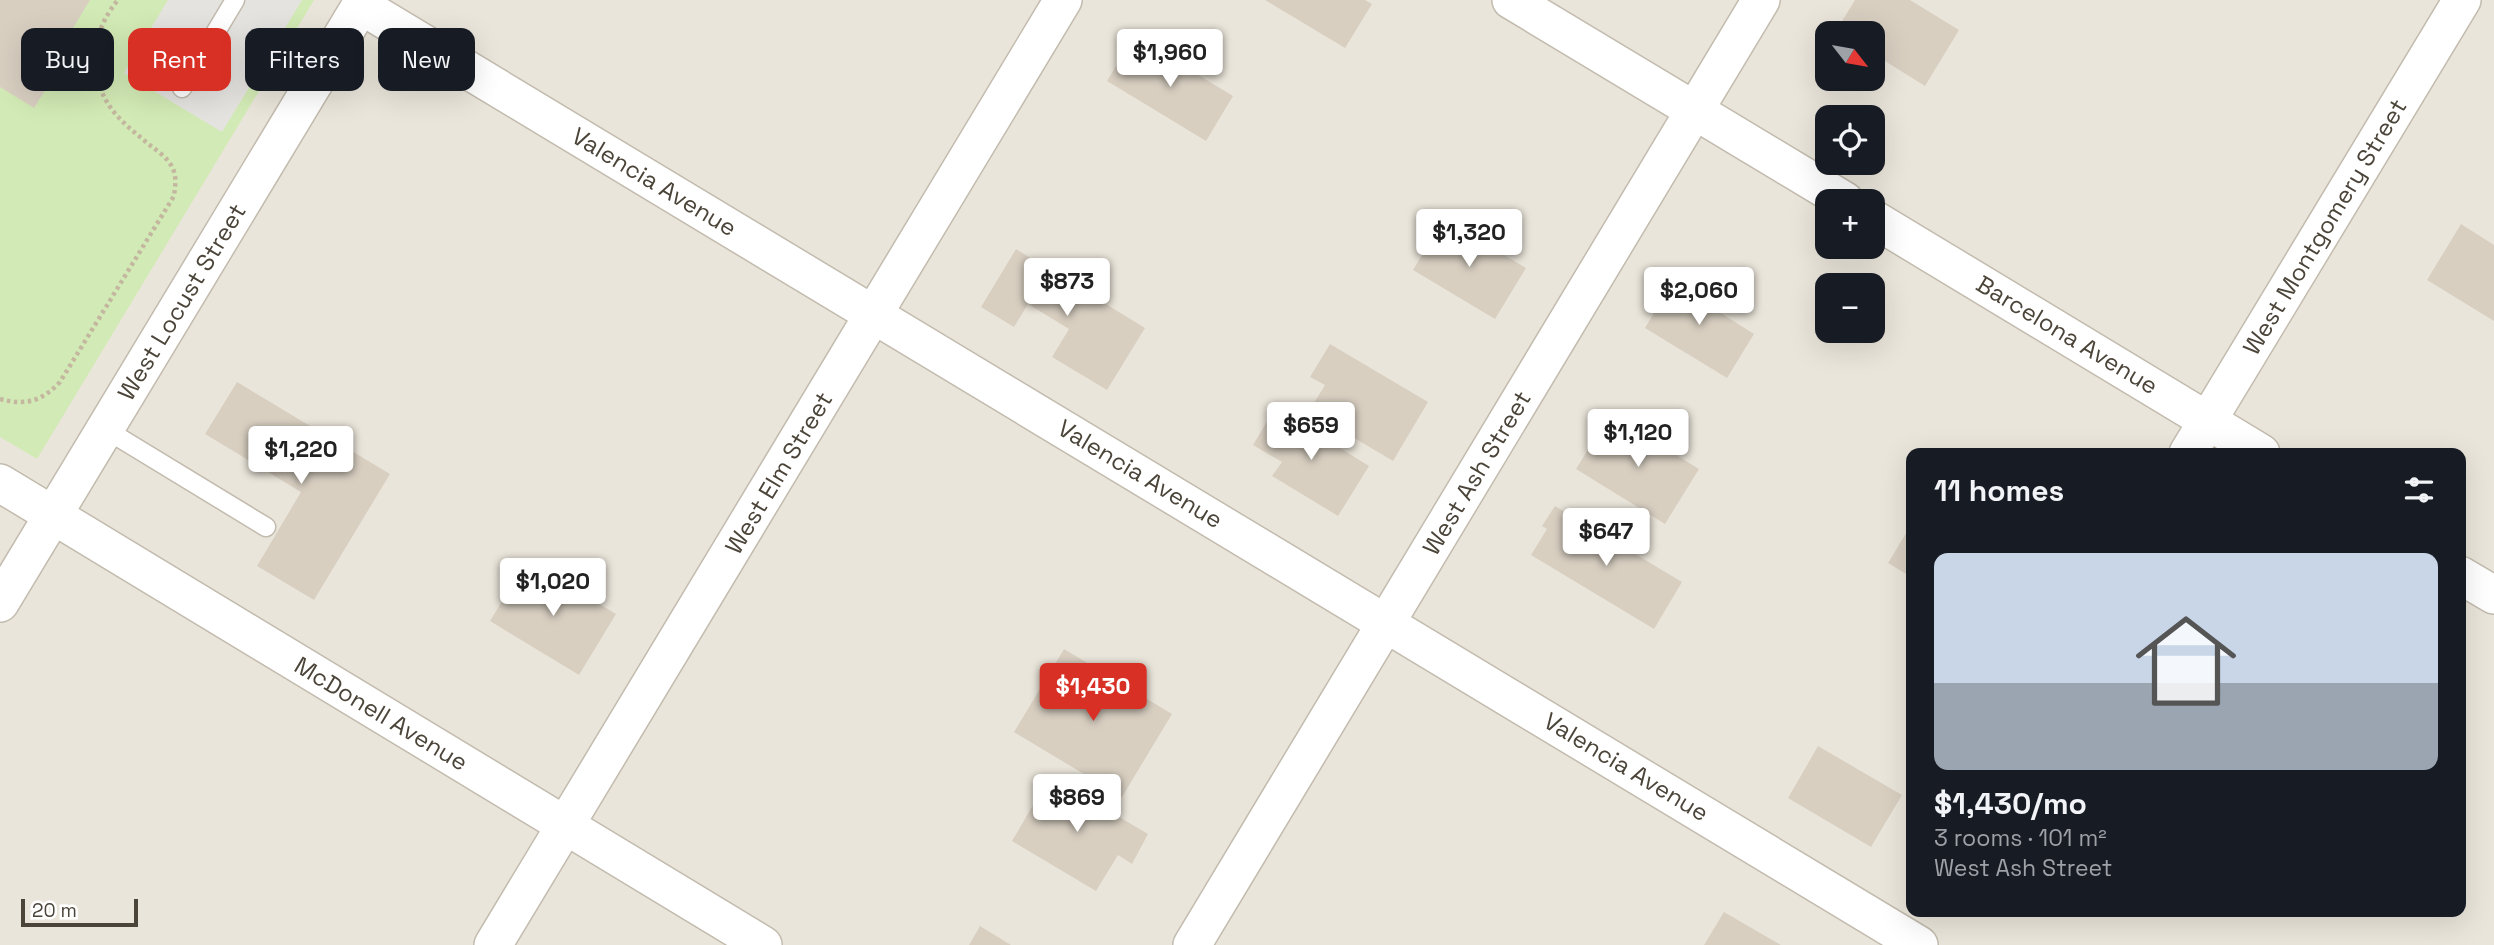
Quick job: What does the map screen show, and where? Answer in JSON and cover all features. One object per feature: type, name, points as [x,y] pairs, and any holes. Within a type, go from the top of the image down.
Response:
[{"type":"street","name":"West Elm Street","points":[[493,945],[1063,0]]},
{"type":"street","points":[[1511,0],[1825,189]]},
{"type":"street","name":"West Ash Street","points":[[1192,945],[1761,0]]},
{"type":"street","name":"West Montgomery Street","points":[[2191,448],[2462,0]]},
{"type":"street","name":"Valencia Avenue","points":[[358,2],[1905,933]]},
{"type":"street","name":"West Locust Street","points":[[0,603],[358,2]]},
{"type":"street","name":"Barcelona Avenue","points":[[1885,226],[2253,448]]},
{"type":"street","name":"McDonell Avenue","points":[[0,483],[763,945]]},
{"type":"street","points":[[2466,579],[2494,595]]},
{"type":"lane","points":[[218,28],[235,0]]},
{"type":"lane","points":[[105,429],[266,527]]},
{"type":"path","points":[[0,399],[30,402],[46,397],[60,382],[174,196],[176,181],[173,168],[166,158],[128,128],[100,94],[95,50],[104,21],[118,0]]},
{"type":"shaded area","points":[[0,0],[2494,0],[2494,945],[0,945]]},
{"type":"shaded area","points":[[168,0],[302,0],[285,28],[245,28],[247,91],[222,132],[154,91],[231,91],[231,28],[151,28]]},
{"type":"green space","points":[[0,0],[314,0],[297,28],[245,28],[245,91],[259,91],[37,459],[0,437]]},
{"type":"building","points":[[0,0],[90,0],[73,28],[21,28],[21,91],[45,91],[34,108],[0,87]]},
{"type":"building","points":[[1265,0],[1365,0],[1372,4],[1345,48]]},
{"type":"building","points":[[1855,0],[1910,0],[1959,30],[1925,86],[1885,61],[1885,21],[1842,21]]},
{"type":"building","points":[[1134,36],[1233,96],[1206,141],[1107,81]]},
{"type":"building","points":[[1443,219],[1526,268],[1495,319],[1413,270]]},
{"type":"building","points":[[2461,224],[2494,245],[2494,321],[2427,280]]},
{"type":"building","points":[[1016,249],[1145,328],[1107,390],[1052,357],[1069,329],[1028,304],[1014,327],[981,307]]},
{"type":"building","points":[[1677,275],[1721,302],[1716,310],[1754,334],[1727,378],[1645,328]]},
{"type":"building","points":[[1330,344],[1428,402],[1393,461],[1309,411],[1325,385],[1310,377]]},
{"type":"building","points":[[237,382],[390,474],[314,600],[257,566],[301,492],[205,434]]},
{"type":"building","points":[[1275,408],[1369,466],[1338,516],[1272,476],[1282,462],[1253,445]]},
{"type":"building","points":[[1610,414],[1699,469],[1665,524],[1576,469]]},
{"type":"building","points":[[1555,506],[1682,582],[1654,629],[1531,555],[1547,529],[1542,526]]},
{"type":"building","points":[[1906,533],[1906,574],[1888,563]]},
{"type":"building","points":[[527,560],[616,614],[579,675],[490,621]]},
{"type":"building","points":[[1064,649],[1172,714],[1122,797],[1014,732]]},
{"type":"building","points":[[1818,746],[1902,795],[1871,847],[1788,798]]},
{"type":"building","points":[[1050,776],[1148,834],[1132,864],[1118,855],[1096,891],[1012,841]]},
{"type":"building","points":[[1724,912],[1781,945],[1704,945]]},
{"type":"building","points":[[980,926],[1011,945],[969,945]]}]
